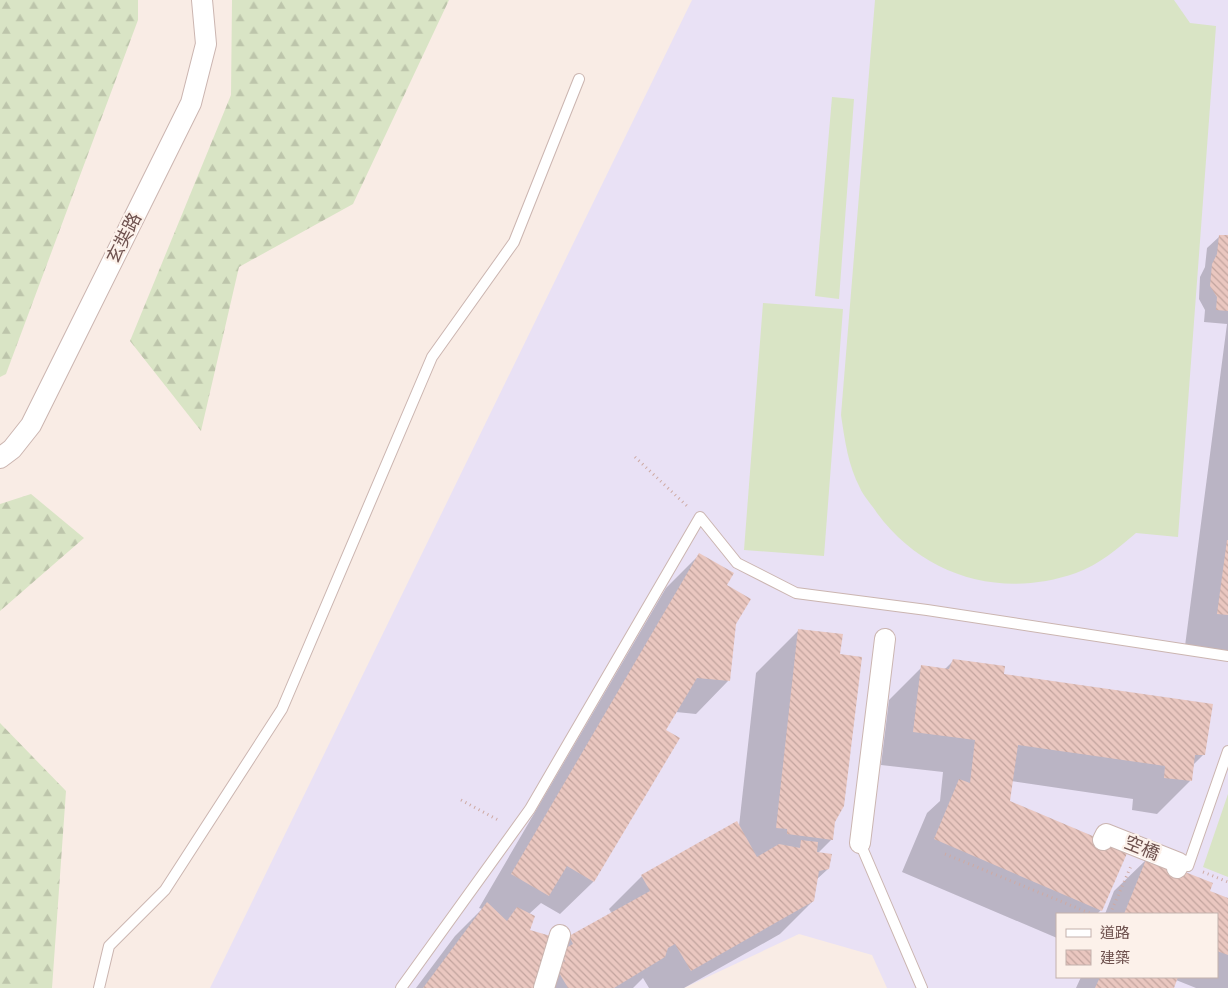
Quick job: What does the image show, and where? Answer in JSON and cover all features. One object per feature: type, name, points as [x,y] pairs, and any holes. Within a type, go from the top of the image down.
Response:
[{"type":"street","name":"玄奘路","points":[[0,458],[12,449],[31,425],[192,103],[206,44],[202,0]]},
{"type":"street","points":[[860,843],[885,639]]},
{"type":"street","name":"空橋","points":[[1103,840],[1106,834],[1179,863],[1182,867]]},
{"type":"street","points":[[544,988],[560,935]]},
{"type":"lane","points":[[99,988],[109,946],[165,890],[282,709],[432,357],[514,242],[579,79]]},
{"type":"lane","points":[[401,988],[530,808],[700,517],[736,563],[796,593],[946,613],[1228,656]]},
{"type":"lane","points":[[1182,867],[1228,751]]},
{"type":"lane","points":[[860,843],[922,988]]},
{"type":"path","points":[[635,457],[671,493],[700,517]]},
{"type":"path","points":[[461,800],[515,830]]},
{"type":"path","points":[[1110,913],[1139,847]]},
{"type":"path","points":[[946,854],[1090,913]]},
{"type":"path","points":[[1182,867],[1228,882]]},
{"type":"shaded area","points":[[692,0],[1228,0],[1228,988],[887,988],[872,955],[799,934],[684,988],[210,988]]},
{"type":"green space","points":[[0,0],[138,0],[138,20],[6,374],[0,377]]},
{"type":"green space","points":[[232,0],[449,0],[353,204],[239,267],[201,431],[130,341],[231,95]]},
{"type":"green space","points":[[875,0],[1174,0],[1190,23],[1216,26],[1178,537],[1136,533],[1100,561],[1076,573],[1048,581],[1020,584],[993,582],[966,577],[941,567],[918,553],[896,535],[877,513],[862,491],[850,462],[841,415]]},
{"type":"green space","points":[[832,97],[854,99],[839,299],[815,296]]},
{"type":"green space","points":[[763,303],[843,309],[824,556],[744,550]]},
{"type":"green space","points":[[31,494],[84,538],[0,611],[0,504]]},
{"type":"green space","points":[[0,723],[66,791],[52,988],[0,988]]},
{"type":"green space","points":[[1228,794],[1228,877],[1203,867]]},
{"type":"building","points":[[1219,235],[1228,235],[1228,311],[1216,310],[1217,297],[1210,286],[1212,264],[1217,254]]},
{"type":"building","points":[[1228,540],[1228,615],[1217,614]]},
{"type":"building","points":[[699,553],[734,573],[727,585],[751,599],[736,624],[730,681],[697,678],[666,730],[680,738],[594,882],[567,866],[549,896],[511,874]]},
{"type":"building","points":[[798,629],[843,634],[840,654],[862,657],[844,806],[835,822],[833,840],[787,834],[787,829],[776,828]]},
{"type":"building","points":[[953,659],[1005,666],[1004,674],[1213,704],[1205,755],[1195,755],[1192,781],[1164,778],[1165,766],[1018,745],[1010,801],[1128,851],[1102,911],[934,839],[959,779],[970,783],[975,740],[913,732],[921,665],[949,669]]},
{"type":"building","points":[[737,821],[757,857],[779,844],[800,848],[801,840],[818,842],[817,852],[832,854],[829,869],[819,871],[814,901],[691,971],[675,944],[668,948],[665,957],[614,988],[568,988],[555,966],[565,961],[559,952],[573,944],[569,936],[650,891],[641,875]]},
{"type":"building","points":[[1147,857],[1213,883],[1210,891],[1228,898],[1228,955],[1218,951],[1218,913],[1124,913]]},
{"type":"building","points":[[487,902],[507,921],[517,907],[535,916],[530,930],[554,937],[538,988],[423,988]]},
{"type":"building","points":[[1100,978],[1178,978],[1174,988],[1095,988]]}]
